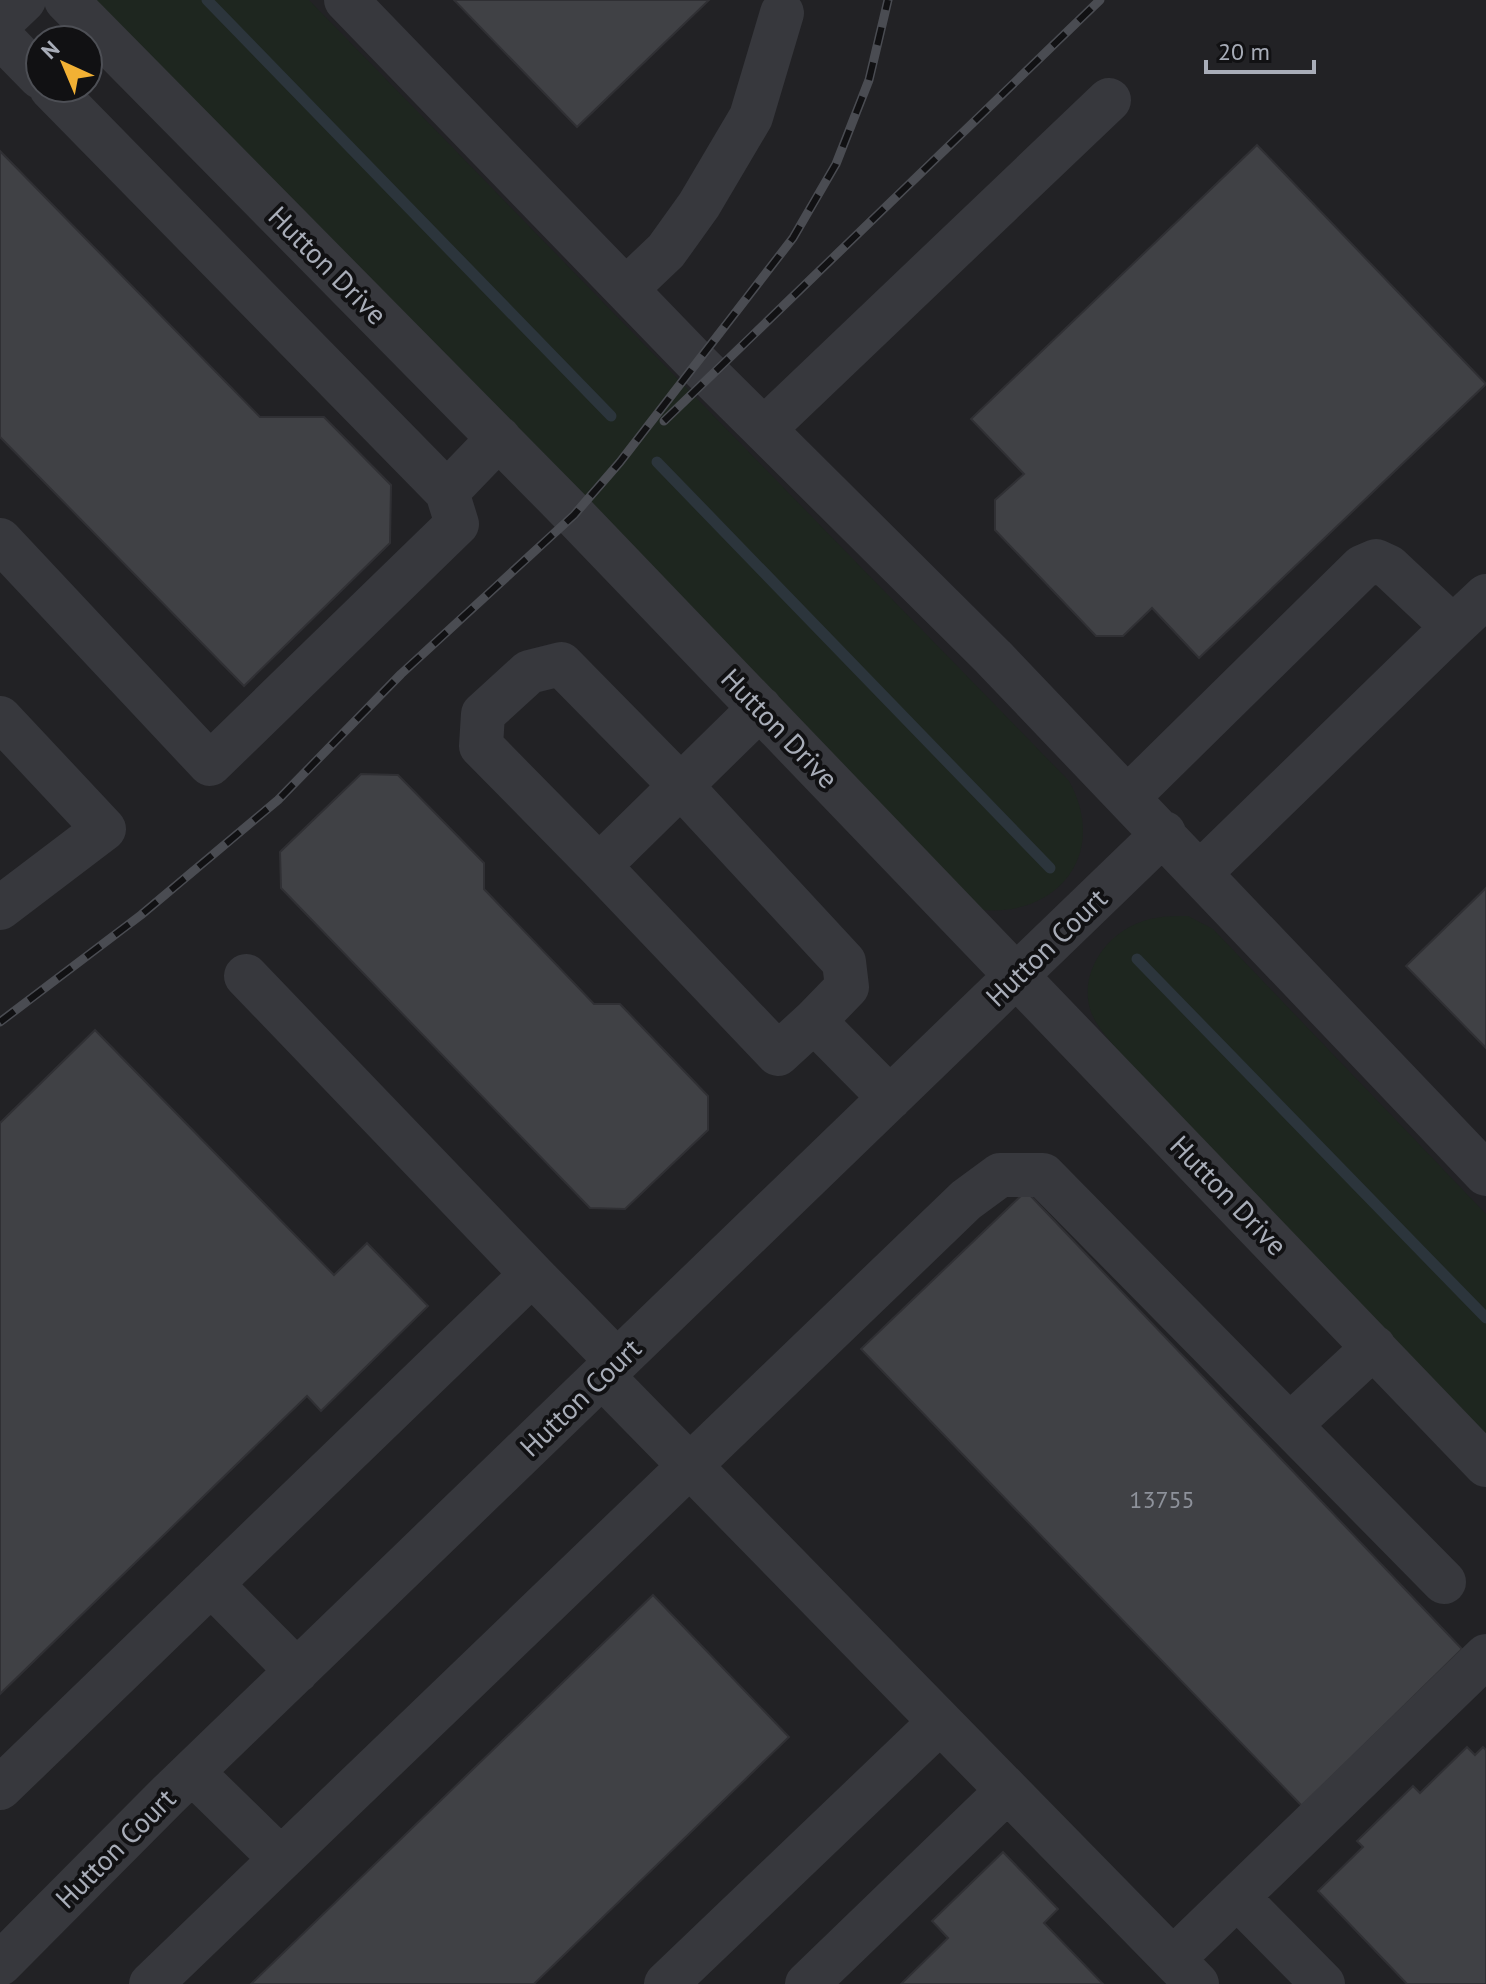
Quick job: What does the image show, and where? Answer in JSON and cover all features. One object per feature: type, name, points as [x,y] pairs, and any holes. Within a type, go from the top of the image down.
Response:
[{"type":"street","points":[[0,23],[24,0]]},
{"type":"street","name":"Hutton Drive","points":[[66,0],[499,438],[1018,974],[1486,1465]]},
{"type":"street","points":[[346,0],[626,289],[1164,833],[1486,1174]]},
{"type":"street","points":[[626,289],[666,251],[683,228],[751,117],[782,13]]},
{"type":"street","points":[[0,36],[24,61]]},
{"type":"street","points":[[764,429],[1109,100]]},
{"type":"street","points":[[0,540],[210,764],[457,524],[447,492],[67,104]]},
{"type":"street","points":[[447,492],[499,438]]},
{"type":"street","points":[[1128,797],[1362,567],[1376,561],[1389,567],[1453,627]]},
{"type":"street","points":[[1201,872],[1486,596]]},
{"type":"street","points":[[561,664],[681,786],[844,962],[847,987],[778,1054],[481,746],[483,714],[529,672],[561,664]]},
{"type":"street","points":[[599,866],[760,708]]},
{"type":"street","points":[[0,718],[104,829],[0,908]]},
{"type":"street","name":"Hutton Court","points":[[0,1964],[192,1772],[1164,833]]},
{"type":"street","points":[[246,976],[532,1274],[690,1467],[1185,1972],[1237,1897],[1486,1656]]},
{"type":"street","points":[[814,1021],[890,1098]]},
{"type":"street","points":[[151,1984],[966,1200],[1000,1175],[1043,1175],[1444,1582]]},
{"type":"street","points":[[0,1788],[532,1274]]},
{"type":"street","points":[[1290,1425],[1374,1347]]},
{"type":"street","points":[[211,1584],[297,1671]]},
{"type":"street","points":[[666,1984],[940,1722]]},
{"type":"street","points":[[192,1772],[281,1859]]},
{"type":"street","points":[[807,1984],[1007,1791]]},
{"type":"street","points":[[1237,1897],[1323,1984]]},
{"type":"shaded area","points":[[0,0],[1486,0],[1486,1984],[0,1984]]},
{"type":"shaded area","points":[[92,0],[309,0],[1069,781],[1080,807],[1083,832],[1079,854],[1070,874],[1055,890],[1035,902],[1011,909],[983,910]]},
{"type":"shaded area","points":[[1188,916],[1213,929],[1486,1214],[1486,1439],[1118,1051],[1095,1020],[1090,1009],[1089,978],[1095,963],[1113,938],[1141,922]]},
{"type":"building","points":[[454,0],[709,0],[577,127]]},
{"type":"building","points":[[1257,145],[1486,384],[1199,658],[1152,608],[1123,636],[1096,636],[995,530],[995,500],[1024,474],[971,419]]},
{"type":"building","points":[[0,151],[260,417],[324,417],[391,485],[390,543],[244,686],[0,437]]},
{"type":"building","points":[[361,774],[398,775],[484,863],[484,889],[594,1004],[620,1004],[708,1096],[708,1130],[625,1209],[590,1208],[281,888],[280,852]]},
{"type":"building","points":[[1486,888],[1486,1048],[1406,966]]},
{"type":"building","points":[[95,1030],[334,1275],[367,1243],[428,1306],[321,1411],[307,1396],[0,1694],[0,1123]]},
{"type":"building","points":[[1026,1191],[1462,1649],[1302,1806],[861,1349]]},
{"type":"building","points":[[653,1595],[789,1737],[534,1984],[251,1984]]},
{"type":"building","points":[[1467,1747],[1475,1755],[1483,1747],[1486,1750],[1486,1984],[1407,1984],[1318,1891],[1363,1847],[1357,1841],[1413,1786],[1420,1793]]},
{"type":"building","points":[[1003,1852],[1058,1909],[1044,1923],[1103,1984],[901,1984],[948,1938],[932,1921]]},
{"type":"waterway","points":[[207,0],[611,416]]},
{"type":"waterway","points":[[657,462],[1050,868]]},
{"type":"waterway","points":[[1137,959],[1486,1318]]},
{"type":"railway","points":[[0,1022],[141,915],[278,800],[401,674],[574,515],[620,462],[793,238],[836,164],[869,80],[888,0]]},
{"type":"railway","points":[[664,421],[1100,0]]}]
